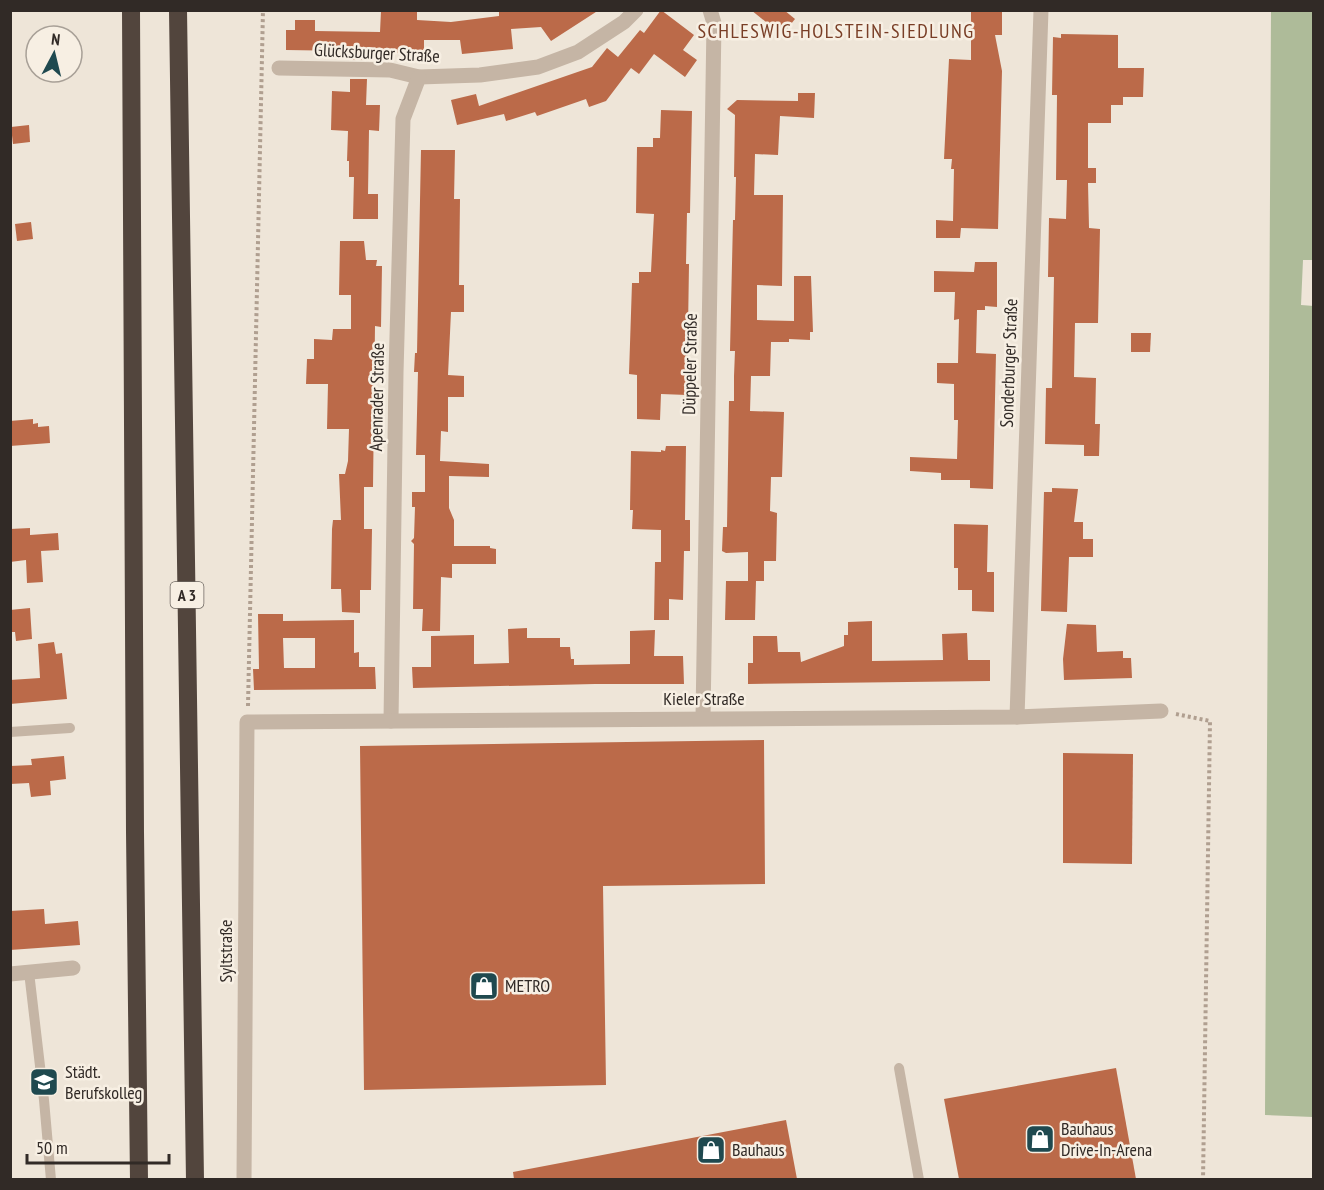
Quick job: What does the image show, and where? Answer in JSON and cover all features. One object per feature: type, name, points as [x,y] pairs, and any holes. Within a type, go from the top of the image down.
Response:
[{"type":"highway","points":[[131,10],[139,1179]]},
{"type":"highway","name":"A 3","points":[[178,10],[195,1179]]},
{"type":"street","name":"Glücksburger Straße","points":[[279,68],[390,70],[419,77],[480,75],[538,66],[578,52],[624,22],[636,10]]},
{"type":"street","name":"Düppeler Straße","points":[[703,718],[714,23],[710,10]]},
{"type":"street","name":"Sonderburger Straße","points":[[1017,717],[1041,10]]},
{"type":"street","name":"Apenrader Straße","points":[[391,721],[396,373],[403,119],[419,77]]},
{"type":"street","name":"Kieler Straße","points":[[247,722],[1017,717],[1161,711]]},
{"type":"street","name":"Syltstraße","points":[[244,1179],[247,722]]},
{"type":"street","points":[[10,974],[73,968]]},
{"type":"lane","points":[[10,732],[70,728]]},
{"type":"lane","points":[[28,972],[51,1179]]},
{"type":"lane","points":[[899,1068],[919,1179]]},
{"type":"path","points":[[247,722],[263,10]]},
{"type":"path","points":[[1161,711],[1210,721],[1203,1179]]},
{"type":"green space","points":[[1313,10],[1314,260],[1303,260],[1301,305],[1314,306],[1313,1117],[1265,1115],[1271,11]]},
{"type":"building","points":[[417,10],[417,20],[451,22],[499,16],[499,12],[511,10],[599,10],[551,41],[541,27],[511,29],[513,49],[462,54],[460,40],[424,40],[424,53],[368,52],[368,60],[351,60],[351,51],[286,50],[286,30],[295,30],[295,20],[315,20],[315,31],[380,32],[381,11]]},
{"type":"building","points":[[661,10],[694,35],[683,50],[697,60],[685,77],[654,54],[639,74],[631,68],[606,101],[589,107],[586,99],[537,116],[535,112],[506,121],[504,114],[457,125],[451,100],[476,94],[479,106],[592,67],[607,48],[618,57],[640,30],[644,33]]},
{"type":"building","points":[[751,10],[784,10],[795,19],[782,35]]},
{"type":"building","points":[[971,10],[1002,10],[1002,35],[995,35],[1002,71],[998,229],[961,228],[960,238],[936,238],[936,220],[953,221],[954,169],[951,169],[952,159],[944,159],[949,59],[971,60]]},
{"type":"building","points":[[1061,34],[1118,35],[1118,68],[1144,68],[1143,97],[1123,97],[1123,105],[1111,105],[1111,123],[1088,123],[1088,168],[1096,168],[1096,183],[1088,183],[1089,228],[1100,229],[1098,323],[1075,323],[1074,377],[1096,378],[1095,424],[1100,424],[1099,456],[1084,456],[1084,445],[1045,444],[1046,388],[1052,388],[1054,277],[1048,277],[1049,218],[1066,219],[1067,180],[1056,180],[1057,95],[1052,95],[1053,37],[1061,38]]},
{"type":"building","points":[[350,79],[367,79],[366,105],[380,105],[379,131],[369,130],[368,194],[378,194],[378,219],[353,219],[354,177],[349,177],[348,131],[331,130],[332,91],[350,92]]},
{"type":"building","points":[[798,93],[815,93],[814,118],[780,116],[778,155],[755,154],[754,195],[783,195],[782,286],[757,285],[757,320],[794,321],[794,276],[811,276],[813,332],[810,332],[810,340],[789,339],[789,342],[771,342],[770,376],[751,376],[750,411],[784,412],[782,477],[771,477],[770,511],[777,513],[776,561],[764,561],[764,581],[756,581],[755,620],[725,620],[726,581],[748,581],[748,552],[726,553],[722,551],[723,527],[727,527],[729,401],[734,401],[735,351],[730,351],[736,177],[734,177],[735,115],[727,109],[737,100],[798,101]]},
{"type":"building","points":[[661,110],[692,111],[690,213],[687,213],[686,264],[689,264],[687,395],[661,394],[660,420],[637,419],[637,375],[629,374],[632,283],[639,283],[639,272],[651,272],[654,214],[636,213],[637,147],[653,147],[653,138],[660,138]]},
{"type":"building","points":[[29,125],[30,142],[13,144],[11,127]]},
{"type":"building","points":[[421,150],[455,150],[454,199],[460,199],[459,285],[464,285],[464,312],[451,312],[448,375],[464,376],[464,397],[448,397],[448,432],[441,431],[440,461],[489,464],[489,477],[449,476],[449,508],[454,520],[454,546],[490,546],[496,549],[496,564],[452,564],[452,578],[441,577],[440,631],[422,631],[423,609],[413,609],[414,544],[411,541],[414,538],[415,507],[412,507],[412,492],[425,492],[425,455],[416,455],[418,372],[414,372],[415,353],[417,353]]},
{"type":"building","points":[[31,222],[33,239],[17,241],[15,224]]},
{"type":"building","points":[[340,241],[364,241],[366,260],[377,260],[376,266],[382,266],[381,327],[375,326],[373,487],[364,487],[364,529],[372,529],[371,590],[360,590],[360,613],[342,612],[341,589],[331,589],[333,520],[341,520],[339,474],[345,474],[348,461],[349,429],[327,429],[328,384],[306,384],[307,359],[314,359],[314,339],[332,340],[333,329],[351,329],[351,295],[339,295]]},
{"type":"building","points":[[975,262],[997,262],[997,307],[985,306],[985,310],[977,310],[976,353],[996,354],[993,489],[970,488],[970,480],[941,480],[941,473],[910,471],[910,457],[957,459],[958,420],[954,420],[954,384],[937,383],[937,363],[958,363],[959,319],[954,320],[955,292],[934,292],[934,271],[974,272]]},
{"type":"building","points":[[1131,333],[1151,333],[1150,352],[1131,352]]},
{"type":"building","points":[[33,419],[33,424],[38,423],[38,427],[49,426],[50,443],[10,446],[10,421]]},
{"type":"building","points":[[666,446],[686,446],[685,520],[690,520],[690,551],[684,551],[683,600],[669,599],[669,620],[654,620],[655,562],[661,562],[661,530],[632,529],[631,451],[661,452],[661,450],[665,451]]},
{"type":"building","points":[[1052,488],[1078,489],[1074,522],[1083,522],[1083,539],[1093,539],[1093,557],[1069,557],[1067,612],[1041,611],[1044,492],[1052,492]]},
{"type":"building","points":[[954,524],[988,525],[987,572],[994,572],[994,612],[972,611],[972,590],[958,590],[958,568],[954,568]]},
{"type":"building","points":[[30,528],[30,535],[58,533],[59,550],[41,551],[43,582],[27,583],[26,560],[10,562],[10,529]]},
{"type":"building","points":[[30,608],[32,639],[16,641],[15,632],[10,632],[10,610]]},
{"type":"building","points":[[258,614],[283,614],[283,621],[354,620],[354,653],[359,652],[359,667],[375,667],[376,689],[254,690],[253,669],[259,669]],"holes":[[[283,638],[315,638],[315,668],[284,668]]]},
{"type":"building","points":[[872,621],[872,661],[943,660],[942,634],[967,633],[968,660],[990,660],[990,681],[748,684],[748,663],[753,663],[753,636],[777,636],[778,652],[800,652],[801,662],[844,646],[844,635],[848,635],[848,622]]},
{"type":"building","points":[[1067,624],[1096,625],[1097,652],[1123,651],[1123,658],[1131,658],[1132,678],[1064,680],[1063,659]]},
{"type":"building","points":[[527,628],[527,638],[560,638],[560,647],[570,647],[574,665],[630,664],[630,631],[655,630],[654,656],[683,656],[684,684],[413,688],[412,667],[431,667],[431,636],[474,635],[474,664],[509,663],[508,629]]},
{"type":"building","points":[[54,642],[56,654],[62,653],[67,699],[10,704],[10,680],[40,678],[38,644]]},
{"type":"building","name":"METRO","points":[[764,740],[765,884],[603,886],[606,1085],[364,1090],[360,746]]},
{"type":"building","points":[[1063,753],[1133,754],[1132,864],[1063,863]]},
{"type":"building","points":[[64,756],[66,779],[50,781],[51,795],[31,797],[29,783],[10,784],[10,766],[32,765],[31,759]]},
{"type":"building","points":[[44,909],[45,924],[78,921],[80,945],[10,950],[10,911]]},
{"type":"building","name":"Bauhaus Drive-In-Arena","points":[[1116,1068],[1136,1179],[959,1179],[944,1099]]},
{"type":"building","name":"Bauhaus","points":[[786,1120],[797,1179],[514,1179],[513,1172]]},
{"type":"place","name":"METRO","points":[[484,986]]},
{"type":"place","name":"Städt. Berufskolleg","points":[[44,1082]]},
{"type":"place","name":"Bauhaus Drive-In-Arena","points":[[1040,1139]]},
{"type":"place","name":"Bauhaus","points":[[711,1150]]},
{"type":"district","name":"SCHLESWIG-HOLSTEIN-SIEDLUNG","points":[[836,31]]}]
